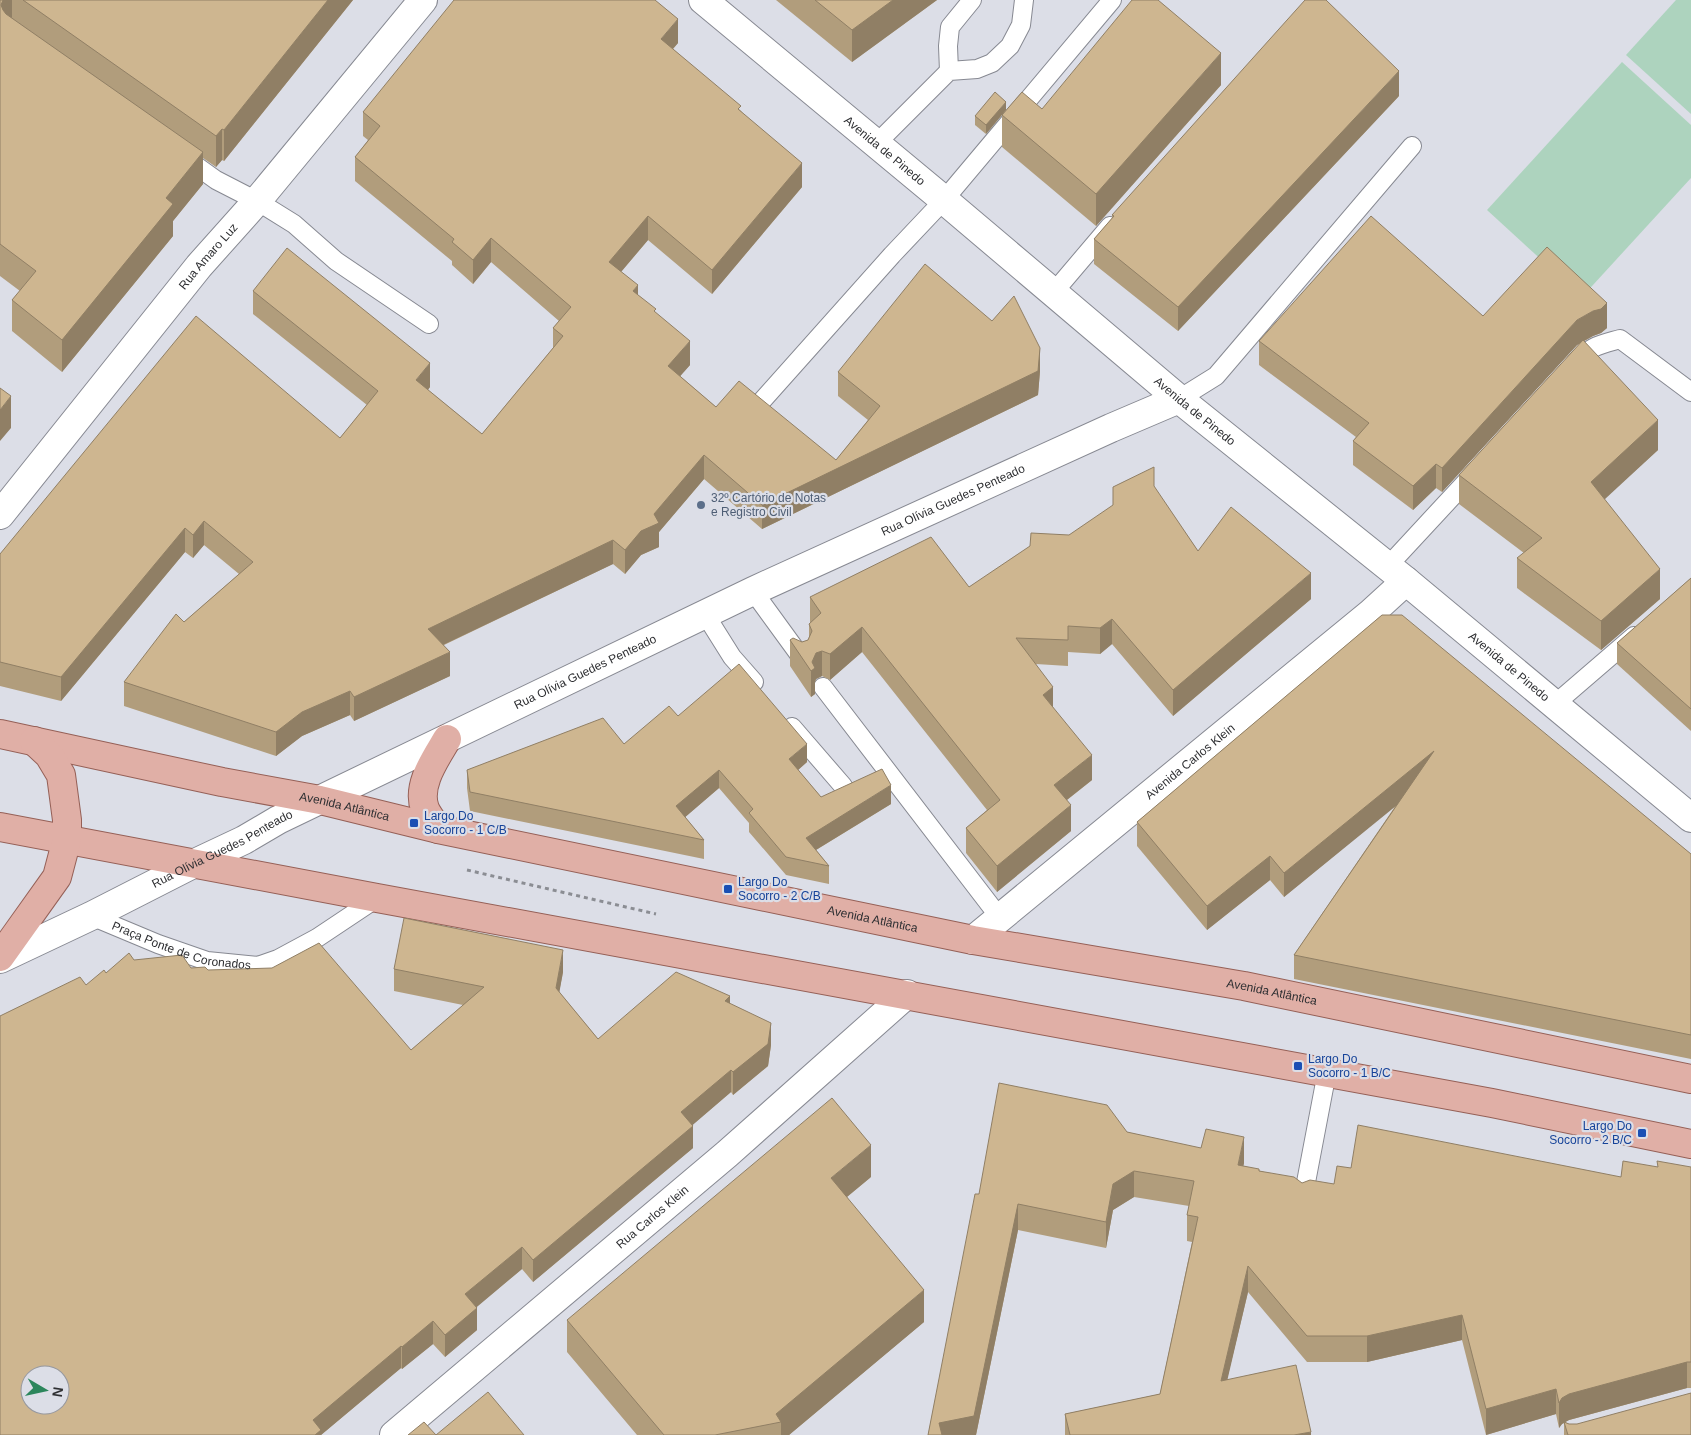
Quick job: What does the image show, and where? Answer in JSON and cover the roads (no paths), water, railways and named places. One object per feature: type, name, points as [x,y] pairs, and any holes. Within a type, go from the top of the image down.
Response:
[{"type":"main road","name":"Avenida Atlântica","points":[[0,734],[222,782],[320,800],[438,829],[973,940],[1244,986],[1691,1078]]},
{"type":"main road","points":[[438,829],[425,809],[424,788],[435,760],[447,738]]},
{"type":"main road","points":[[0,958],[57,877],[67,840],[67,820],[61,775],[49,755],[34,741]]},
{"type":"main road","points":[[0,827],[376,898],[1492,1102],[1691,1144]]},
{"type":"street","name":"Rua Amaro Luz","points":[[0,516],[200,266],[257,201],[423,0]]},
{"type":"street","name":"Avenida de Pinedo","points":[[704,0],[1054,292],[1179,399],[1397,573],[1691,818]]},
{"type":"street","name":"Rua Olívia Guedes Penteado","points":[[0,958],[91,916],[244,840],[278,820],[753,591],[1111,428],[1179,399]]},
{"type":"street","name":"Avenida Carlos Klein","points":[[973,940],[1371,614],[1397,573]]},
{"type":"street","name":"Rua Carlos Klein","points":[[394,1435],[727,1154],[906,994]]},
{"type":"lane","points":[[949,72],[948,46],[950,27],[972,0]]},
{"type":"lane","points":[[876,144],[949,72],[977,69],[992,63],[1010,46],[1021,25],[1024,0]]},
{"type":"lane","points":[[760,403],[892,255],[944,200],[1112,0]]},
{"type":"lane","points":[[167,146],[216,180],[257,201],[294,224],[336,262],[429,324]]},
{"type":"lane","points":[[1179,399],[1216,376],[1412,146]]},
{"type":"lane","points":[[1054,292],[1122,212]]},
{"type":"lane","points":[[1566,373],[1585,352],[1598,345],[1620,339],[1691,392]]},
{"type":"lane","points":[[1397,573],[1487,459]]},
{"type":"lane","points":[[753,591],[801,657]]},
{"type":"lane","points":[[705,614],[732,657],[763,692]]},
{"type":"lane","points":[[1555,704],[1648,623]]},
{"type":"lane","points":[[823,687],[1000,918]]},
{"type":"lane","points":[[781,714],[843,786]]},
{"type":"lane","name":"Praça Ponte de Coronados","points":[[91,916],[158,944],[207,961],[258,966],[278,959],[317,938],[376,898]]},
{"type":"lane","points":[[1303,1198],[1327,1072]]},
{"type":"place","name":"32º Cartório de Notas e Registro Civil","points":[[701,505]]},
{"type":"place","name":"Largo Do Socorro - 1 C/B","points":[[414,823]]},
{"type":"place","name":"Largo Do Socorro - 2 C/B","points":[[728,889]]},
{"type":"place","name":"Largo Do Socorro - 1 B/C","points":[[1298,1066]]},
{"type":"place","name":"Largo Do Socorro - 2 B/C","points":[[1642,1133]]}]
